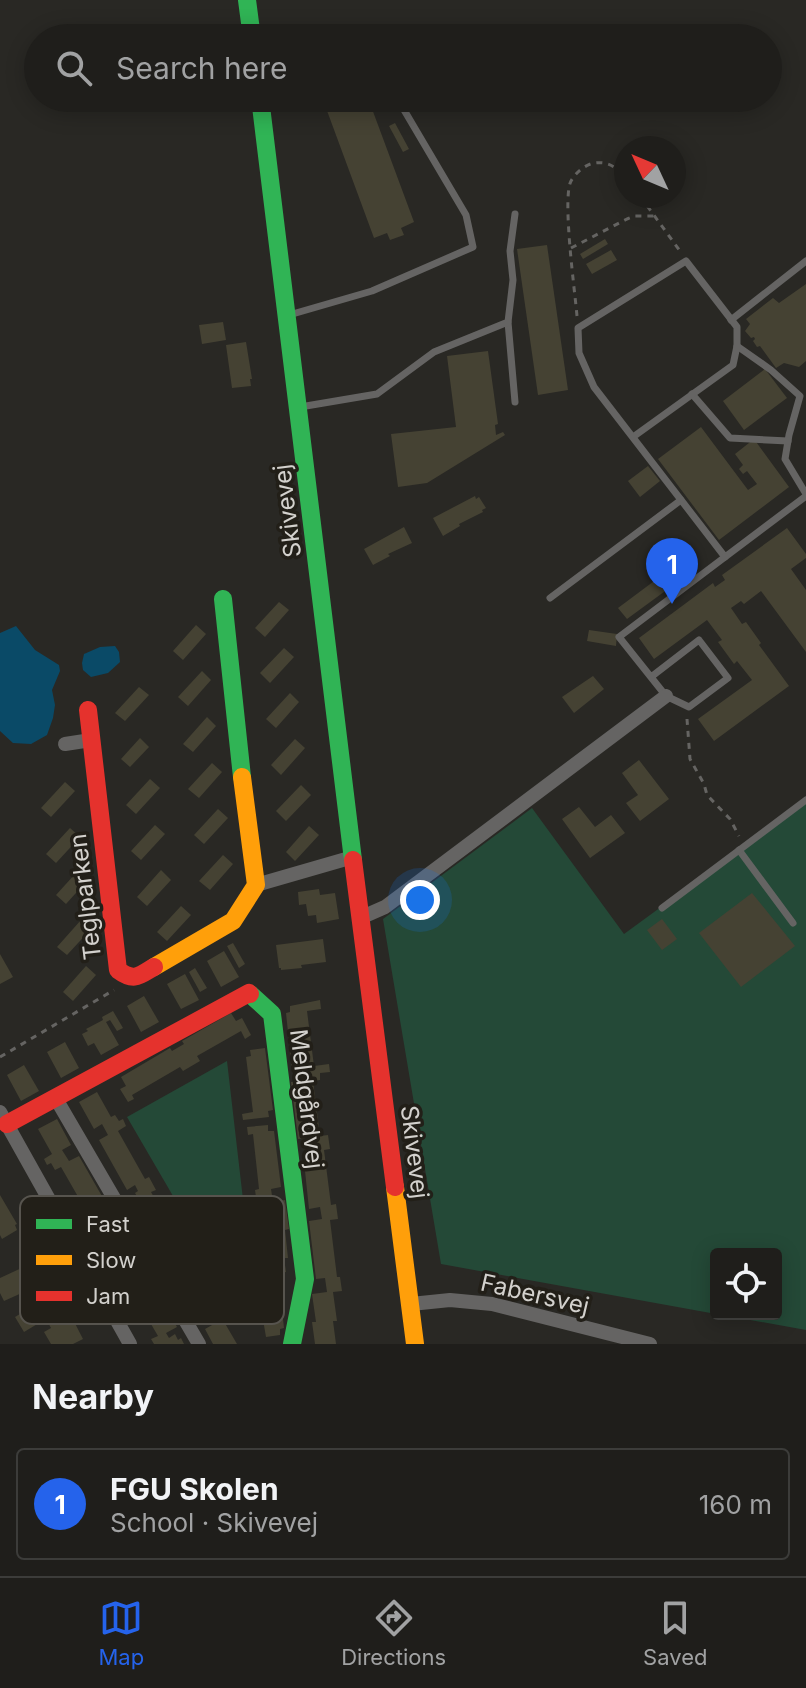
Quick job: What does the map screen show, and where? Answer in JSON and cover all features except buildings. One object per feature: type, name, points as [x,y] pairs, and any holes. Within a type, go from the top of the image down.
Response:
[{"type":"street","points":[[247,0],[250,24]]},
{"type":"street","name":"Skivevej","points":[[262,112],[415,1344]]},
{"type":"street","points":[[223,599],[256,885],[353,857]]},
{"type":"street","points":[[360,918],[385,907],[666,696]]},
{"type":"street","name":"Teglparken","points":[[88,710],[118,970],[127,977],[138,977],[233,921],[256,885]]},
{"type":"street","points":[[65,744],[91,740]]},
{"type":"street","name":"Meldgårdvej","points":[[3,1118],[55,1097],[249,993],[272,1014],[305,1279],[292,1344]]},
{"type":"street","points":[[55,1097],[113,1196]]},
{"type":"street","points":[[3,1118],[47,1196]]},
{"type":"street","name":"Fabersvej","points":[[411,1304],[450,1300],[492,1304],[649,1344]]},
{"type":"street","points":[[119,1324],[130,1344]]},
{"type":"street","points":[[187,1324],[199,1344]]},
{"type":"lane","points":[[287,315],[372,291],[473,247],[466,215],[405,112]]},
{"type":"lane","points":[[515,214],[510,251],[513,280],[508,322],[515,402]]},
{"type":"lane","points":[[633,437],[733,365],[737,327],[686,261],[578,328],[579,353],[594,387],[725,557]]},
{"type":"lane","points":[[731,320],[806,261]]},
{"type":"lane","points":[[298,407],[377,394],[434,352],[508,322]]},
{"type":"lane","points":[[651,677],[699,640],[728,678],[689,707],[666,696],[619,637],[806,495],[785,459],[800,396],[737,346]]},
{"type":"lane","points":[[692,394],[730,438],[788,441]]},
{"type":"lane","points":[[550,598],[681,500]]},
{"type":"lane","points":[[662,908],[806,800]]},
{"type":"lane","points":[[742,848],[793,923]]},
{"type":"path","points":[[578,328],[568,220],[570,182],[590,163],[607,162],[614,167]]},
{"type":"path","points":[[649,208],[686,261]]},
{"type":"path","points":[[571,248],[627,219],[655,216]]},
{"type":"path","points":[[685,705],[690,759],[707,795],[730,819],[742,848]]},
{"type":"path","points":[[0,1057],[110,994],[127,977]]},
{"type":"green space","points":[[806,801],[806,1330],[750,1320],[782,1320],[782,1248],[710,1248],[710,1313],[441,1264],[383,919],[532,808],[624,934]]},
{"type":"green space","points":[[227,1061],[243,1196],[173,1196],[127,1117]]},
{"type":"water","points":[[16,626],[35,650],[59,665],[60,671],[52,690],[55,705],[47,735],[31,744],[13,743],[0,731],[0,633]]},
{"type":"water","points":[[115,646],[120,662],[108,673],[91,677],[83,670],[84,654],[100,647]]},
{"type":"traffic: fast","points":[[247,0],[250,24]]},
{"type":"traffic: fast","points":[[262,112],[353,860]]},
{"type":"traffic: fast","points":[[223,599],[242,777]]},
{"type":"traffic: fast","points":[[250,994],[272,1014],[305,1279],[292,1344]]},
{"type":"traffic: slow","points":[[154,967],[233,921],[256,885],[242,777]]},
{"type":"traffic: slow","points":[[395,1187],[415,1344]]},
{"type":"traffic: jam","points":[[88,710],[118,970],[128,976],[136,976],[154,967]]},
{"type":"traffic: jam","points":[[353,860],[395,1187]]},
{"type":"traffic: jam","points":[[7,1124],[250,994]]},
{"type":"place","name":"FGU Skolen","points":[[672,604]]}]
